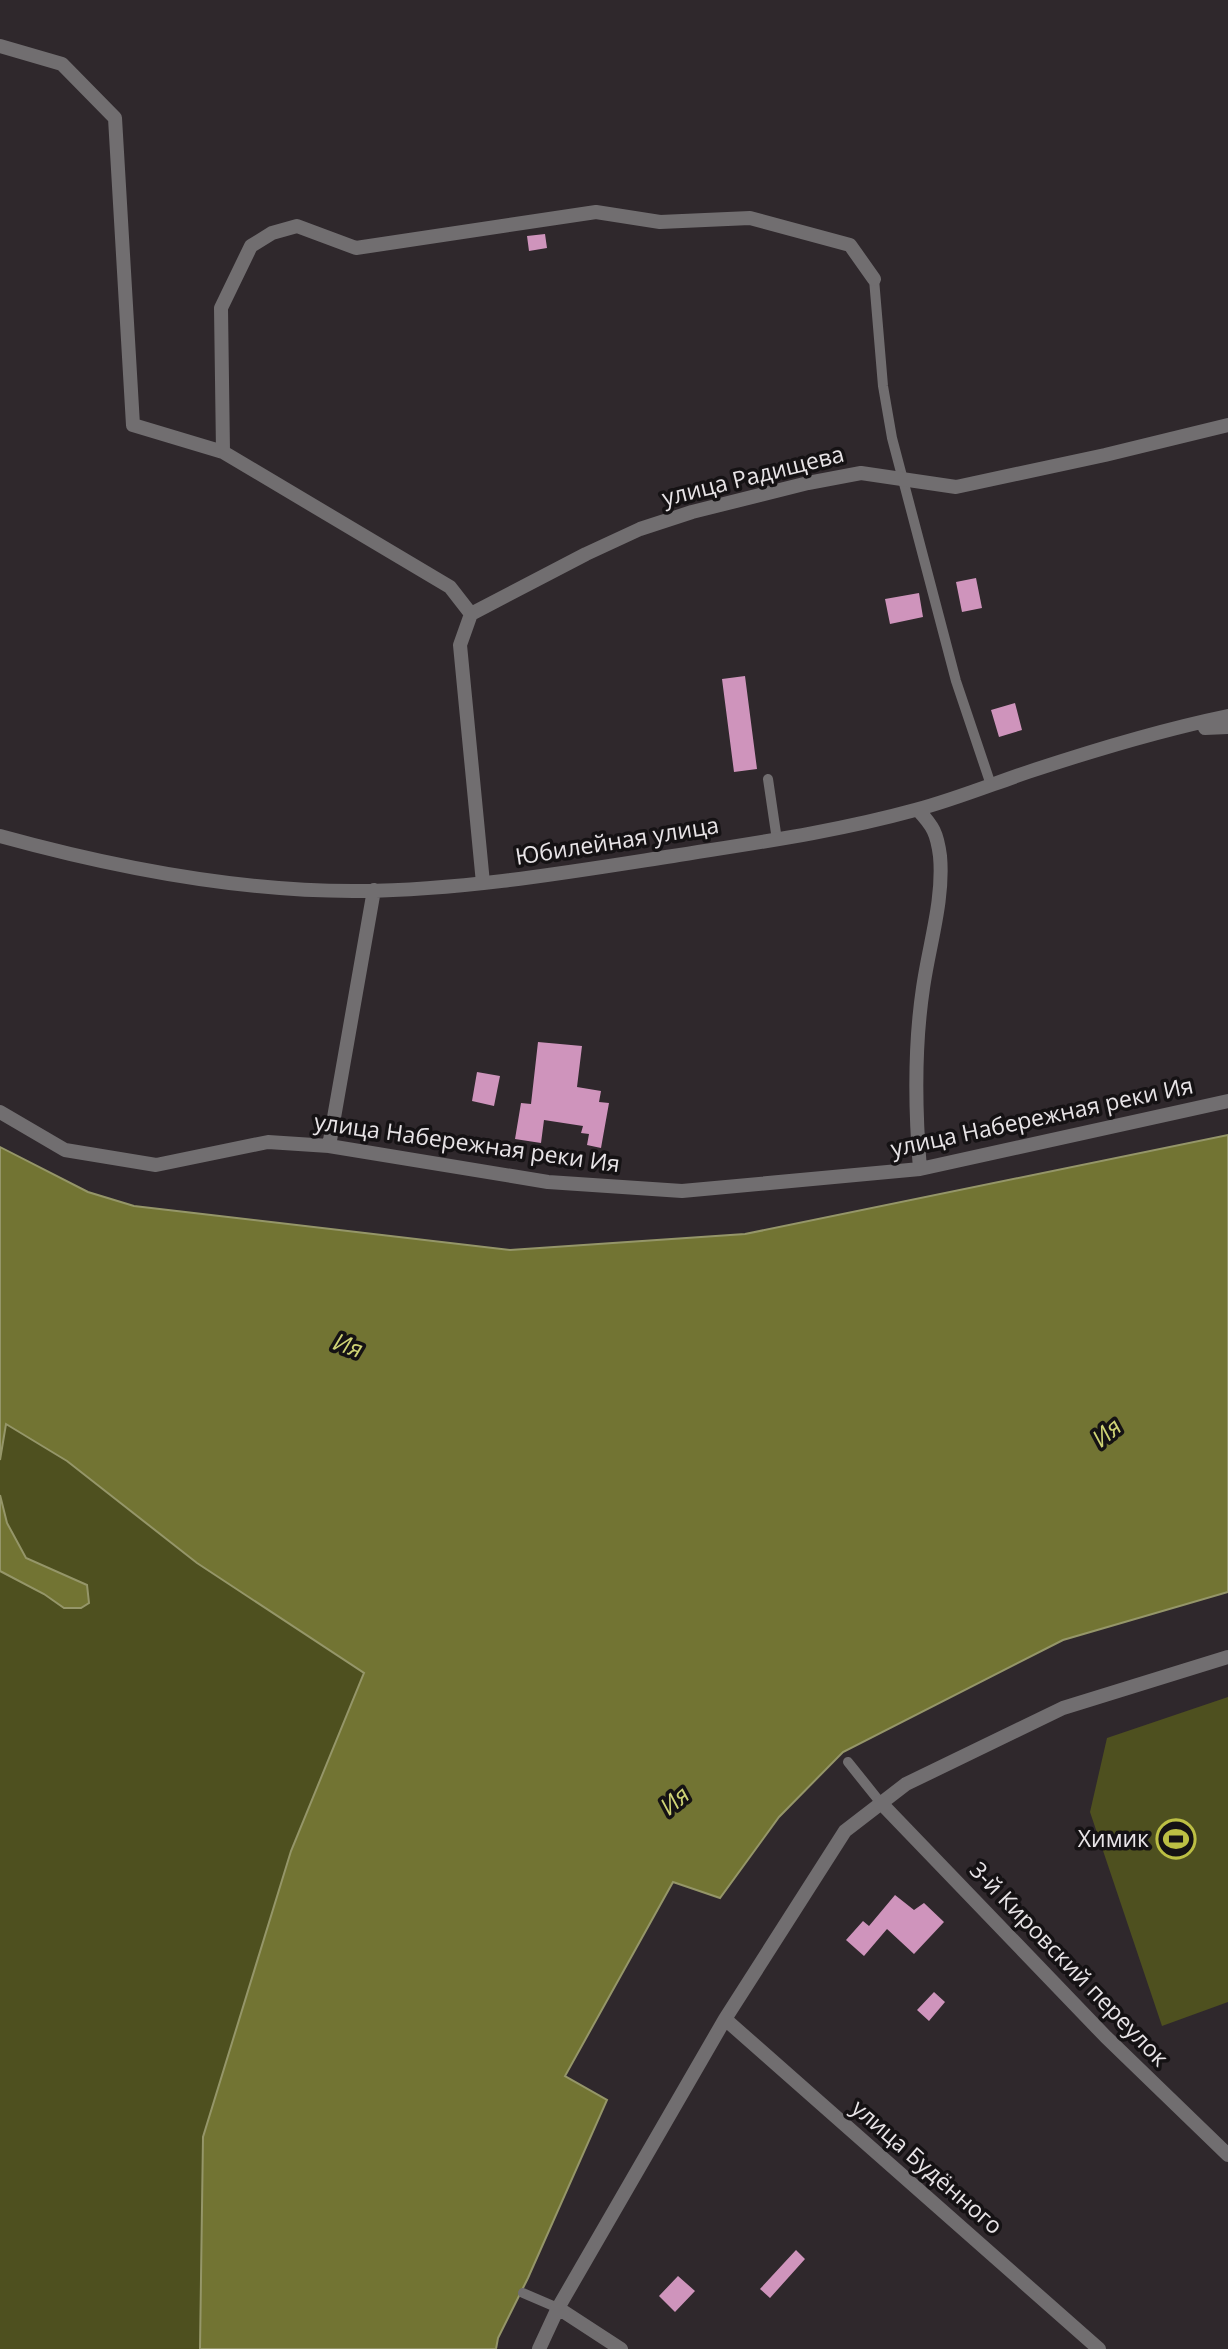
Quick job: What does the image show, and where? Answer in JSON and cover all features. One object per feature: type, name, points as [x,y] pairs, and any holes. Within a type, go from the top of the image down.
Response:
[{"type":"street","points":[[0,46],[62,64],[115,118],[133,425],[223,452],[450,587],[471,614],[460,645],[483,883]]},
{"type":"street","points":[[223,452],[221,308],[251,246],[272,233],[297,226],[328,235],[356,248],[596,212],[660,222],[750,218],[850,245],[874,279]]},
{"type":"street","name":"улица Радищева","points":[[471,614],[605,545],[666,519],[847,474],[874,473],[943,486],[975,484],[1228,425]]},
{"type":"street","name":"Юбилейная улица","points":[[0,835],[112,863],[202,878],[304,889],[373,890],[483,883],[830,831],[918,810],[1168,729],[1228,716]]},
{"type":"street","points":[[1168,729],[1228,727]]},
{"type":"street","points":[[918,810],[934,826],[940,857],[937,909],[922,990],[915,1082],[920,1169]]},
{"type":"street","points":[[329,1146],[373,890]]},
{"type":"street","name":"улица Набережная реки Ия","points":[[0,1112],[65,1150],[156,1165],[268,1142],[329,1146],[548,1182],[682,1192],[920,1169],[1228,1101]]},
{"type":"street","points":[[539,2349],[558,2308],[725,2019],[845,1831],[906,1784],[1063,1708],[1228,1657]]},
{"type":"street","name":"3-й Кировский переулок","points":[[880,1802],[1106,2037],[1228,2155]]},
{"type":"street","name":"улица Будённого","points":[[725,2019],[1100,2349]]},
{"type":"street","points":[[558,2308],[621,2349]]},
{"type":"lane","points":[[874,279],[884,397],[902,479],[956,681],[991,785]]},
{"type":"lane","points":[[768,779],[777,839]]},
{"type":"lane","points":[[848,1762],[880,1802]]},
{"type":"lane","points":[[523,2293],[558,2308]]},
{"type":"shaded area","points":[[6,1423],[67,1461],[197,1563],[364,1673],[291,1851],[203,2137],[200,2349],[0,2349],[0,1571],[44,1594],[64,1608],[87,1585],[26,1558],[7,1523],[0,1495],[0,1460]]},
{"type":"shaded area","points":[[1228,1697],[1228,2002],[1162,2026],[1090,1812],[1107,1738]]},
{"type":"water","name":"Ия","points":[[1228,1135],[1228,1592],[1063,1640],[843,1752],[779,1817],[720,1898],[673,1882],[565,2076],[607,2100],[528,2278],[498,2338],[496,2349],[200,2349],[203,2137],[291,1851],[364,1673],[197,1563],[67,1461],[6,1424],[0,1460],[0,1147],[88,1192],[134,1206],[510,1250],[745,1234]]},
{"type":"water","points":[[0,1495],[7,1523],[26,1558],[87,1585],[89,1603],[81,1608],[64,1608],[44,1594],[0,1571]]},
{"type":"building","points":[[545,234],[547,248],[529,251],[527,236]]},
{"type":"building","points":[[976,578],[982,608],[962,612],[956,582]]},
{"type":"building","points":[[919,593],[923,617],[890,624],[885,599]]},
{"type":"building","points":[[745,676],[757,769],[734,772],[722,679]]},
{"type":"building","points":[[1015,703],[1022,730],[999,737],[991,710]]},
{"type":"building","points":[[538,1042],[582,1046],[577,1087],[601,1091],[599,1102],[609,1103],[601,1148],[587,1145],[589,1134],[581,1133],[583,1126],[544,1120],[541,1143],[515,1139],[521,1103],[531,1104]]},
{"type":"building","points":[[477,1072],[500,1076],[494,1106],[472,1101]]},
{"type":"building","points":[[895,1895],[914,1910],[924,1903],[944,1922],[914,1954],[887,1929],[864,1956],[846,1940],[863,1921],[869,1926]]},
{"type":"building","points":[[934,1992],[945,2002],[929,2021],[917,2010]]},
{"type":"building","points":[[796,2250],[805,2259],[770,2298],[760,2289]]},
{"type":"building","points":[[678,2276],[695,2291],[675,2312],[659,2296]]},
{"type":"place","name":"Химик","points":[[1176,1839]]}]
